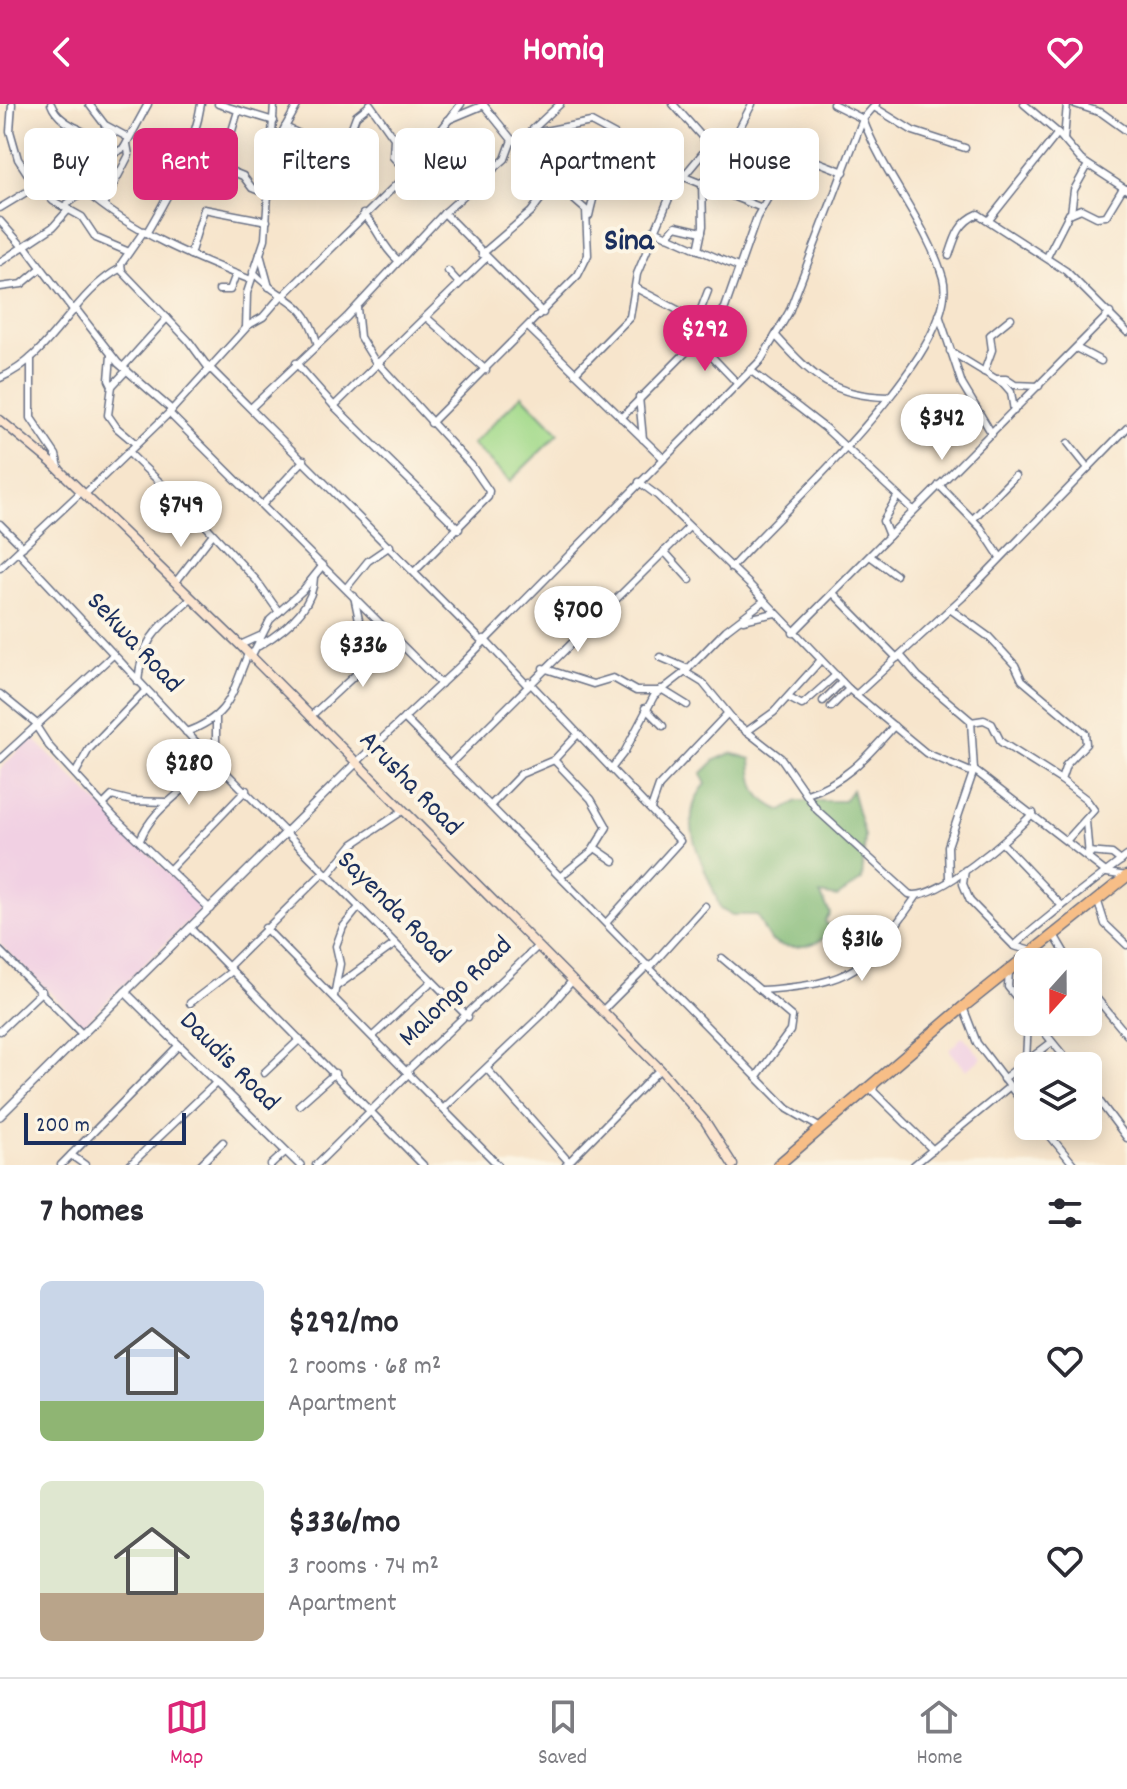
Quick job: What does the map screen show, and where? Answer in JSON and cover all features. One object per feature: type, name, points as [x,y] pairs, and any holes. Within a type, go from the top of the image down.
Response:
[{"type":"highway","points":[[1035,948],[1127,876]]},
{"type":"highway","points":[[778,1165],[876,1079],[1014,966]]},
{"type":"main road","name":"Arusha Road","points":[[0,420],[60,471],[240,645],[660,1069],[705,1121],[733,1165]]},
{"type":"street","points":[[12,104],[10,131],[14,148],[24,164]]},
{"type":"street","points":[[51,104],[60,117],[77,128]]},
{"type":"street","points":[[89,104],[105,125],[128,141]]},
{"type":"street","points":[[117,150],[128,141],[148,104]]},
{"type":"street","points":[[0,378],[31,358],[75,310],[121,268],[174,183],[197,125],[201,104]]},
{"type":"street","points":[[218,104],[274,121]]},
{"type":"street","points":[[274,104],[274,128]]},
{"type":"street","points":[[298,104],[285,127],[342,154],[356,116],[370,105],[392,133],[395,159]]},
{"type":"street","points":[[442,128],[461,104]]},
{"type":"street","points":[[448,120],[483,104],[511,139]]},
{"type":"street","points":[[535,128],[560,104]]},
{"type":"street","points":[[673,104],[700,135]]},
{"type":"street","points":[[740,128],[752,104]]},
{"type":"street","points":[[833,104],[863,119],[876,153],[942,277],[940,325],[970,401],[992,434]]},
{"type":"street","points":[[866,104],[913,131],[965,148]]},
{"type":"street","points":[[1024,104],[1058,133],[1088,165],[1125,189],[1106,216],[1097,217],[1081,209],[1071,213]]},
{"type":"street","points":[[1064,141],[1067,104]]},
{"type":"street","points":[[1075,104],[1102,113],[1127,131]]},
{"type":"street","points":[[0,1116],[357,762],[441,684],[750,370],[777,337],[863,119],[873,108]]},
{"type":"street","points":[[238,111],[221,167],[243,176],[254,189]]},
{"type":"street","points":[[560,128],[591,122],[602,128]]},
{"type":"street","points":[[989,220],[1058,133]]},
{"type":"street","points":[[103,205],[129,155],[128,141]]},
{"type":"street","points":[[252,407],[357,307],[444,213],[505,159],[511,143]]},
{"type":"street","points":[[684,174],[700,158]]},
{"type":"street","points":[[819,163],[844,172]]},
{"type":"street","points":[[1047,257],[1071,213],[1074,190],[1088,165]]},
{"type":"street","points":[[0,568],[171,411],[247,326],[263,317],[395,185]]},
{"type":"street","points":[[0,208],[24,191]]},
{"type":"street","points":[[56,200],[87,222],[96,238],[129,252]]},
{"type":"street","points":[[0,262],[53,227],[75,200]]},
{"type":"street","points":[[97,200],[190,255],[236,274],[252,276],[293,300],[308,317],[317,342]]},
{"type":"street","points":[[247,326],[252,276],[260,254],[269,200]]},
{"type":"street","points":[[334,406],[540,200]]},
{"type":"street","points":[[573,200],[589,216]]},
{"type":"street","points":[[431,423],[529,328],[584,267],[594,200]]},
{"type":"street","points":[[575,373],[625,325],[637,274],[667,200]]},
{"type":"street","points":[[698,250],[702,232],[702,200]]},
{"type":"street","points":[[744,200],[762,208]]},
{"type":"street","points":[[621,418],[703,335],[725,308],[767,200]]},
{"type":"street","points":[[190,255],[204,209],[267,221]]},
{"type":"street","points":[[444,213],[543,313]]},
{"type":"street","points":[[363,214],[375,226],[386,249],[399,261]]},
{"type":"street","points":[[949,256],[958,230],[966,219],[978,214],[1047,257],[1127,332]]},
{"type":"street","points":[[0,221],[24,246],[111,355],[264,503],[441,684]]},
{"type":"street","points":[[667,236],[673,228],[682,226],[702,232]]},
{"type":"street","points":[[654,230],[740,268]]},
{"type":"street","points":[[260,254],[269,287]]},
{"type":"street","points":[[0,287],[22,284],[41,268]]},
{"type":"street","points":[[121,268],[211,369],[528,683],[680,843],[606,923]]},
{"type":"street","points":[[448,271],[458,282]]},
{"type":"street","points":[[219,290],[230,290],[236,274]]},
{"type":"street","points":[[636,288],[696,322],[703,335]]},
{"type":"street","points":[[696,322],[708,291]]},
{"type":"street","points":[[357,307],[360,337],[376,363],[471,465],[489,491],[488,497],[459,529],[415,571]]},
{"type":"street","points":[[731,568],[889,397],[922,353],[939,311]]},
{"type":"street","points":[[793,633],[1110,313]]},
{"type":"street","points":[[426,317],[486,370]]},
{"type":"street","points":[[136,444],[117,428],[108,415],[112,386],[167,318]]},
{"type":"street","points":[[984,372],[992,350],[990,335],[1011,318]]},
{"type":"street","points":[[529,328],[663,458]]},
{"type":"street","points":[[777,337],[835,388],[860,397],[889,397]]},
{"type":"street","points":[[696,340],[737,383]]},
{"type":"street","points":[[1076,348],[1101,361]]},
{"type":"street","points":[[950,351],[998,379],[1017,385],[1039,386]]},
{"type":"street","points":[[111,355],[109,380],[112,386]]},
{"type":"street","points":[[31,358],[31,418],[53,448],[60,471]]},
{"type":"street","points":[[296,363],[334,406],[459,529]]},
{"type":"street","points":[[750,370],[820,423],[913,510]]},
{"type":"street","points":[[998,379],[1011,392],[1014,411]]},
{"type":"street","points":[[639,397],[643,439]]},
{"type":"street","points":[[856,695],[950,609],[1127,428]]},
{"type":"street","points":[[1068,443],[1088,468]]},
{"type":"street","points":[[128,452],[263,589],[279,612]]},
{"type":"street","points":[[264,503],[304,460]]},
{"type":"street","points":[[973,519],[1015,476]]},
{"type":"street","points":[[639,482],[731,568],[849,689],[894,726],[939,762],[974,771],[1088,855],[1107,873],[1127,876]]},
{"type":"street","points":[[939,485],[973,519],[1000,557]]},
{"type":"street","points":[[889,536],[883,521],[897,497]]},
{"type":"street","name":"Sekwa Road","points":[[0,524],[113,655],[286,833]]},
{"type":"street","points":[[450,764],[543,668],[689,527]]},
{"type":"street","points":[[175,583],[212,535]]},
{"type":"street","points":[[347,587],[368,561],[390,546]]},
{"type":"street","points":[[664,551],[690,580]]},
{"type":"street","points":[[870,556],[896,575]]},
{"type":"street","points":[[240,645],[260,636],[323,565]]},
{"type":"street","points":[[186,732],[216,718],[229,703],[250,656],[303,609],[312,595],[314,576]]},
{"type":"street","points":[[834,594],[918,676],[971,722],[974,771],[948,846],[949,878]]},
{"type":"street","points":[[354,595],[368,663]]},
{"type":"street","points":[[138,682],[140,658],[147,642],[191,599]]},
{"type":"street","points":[[611,769],[625,751],[645,708],[660,690],[687,671],[764,601]]},
{"type":"street","points":[[950,609],[989,637],[1015,665],[1022,680],[1085,733],[1086,744],[1066,765],[1061,780]]},
{"type":"street","points":[[739,621],[775,613]]},
{"type":"street","points":[[259,646],[260,636]]},
{"type":"street","points":[[310,717],[396,637]]},
{"type":"street","points":[[0,759],[113,655]]},
{"type":"street","points":[[660,657],[703,683],[727,714],[781,758],[817,810],[893,883],[916,897]]},
{"type":"street","points":[[746,732],[757,727],[789,698],[820,661]]},
{"type":"street","points":[[543,668],[593,684],[613,678],[636,691],[660,690],[687,705]]},
{"type":"street","points":[[789,698],[802,705],[836,675]]},
{"type":"street","points":[[823,701],[842,682]]},
{"type":"street","points":[[831,707],[849,689]]},
{"type":"street","points":[[75,774],[89,749],[146,690]]},
{"type":"street","points":[[0,694],[36,725],[103,805],[210,909]]},
{"type":"street","points":[[645,708],[663,726]]},
{"type":"street","points":[[651,809],[659,786],[727,714]]},
{"type":"street","points":[[140,840],[150,819],[166,802],[187,789],[214,760],[216,718]]},
{"type":"street","points":[[404,718],[788,1109],[819,1127]]},
{"type":"street","points":[[971,722],[984,720],[992,724],[1005,745],[1061,780],[1093,807],[1086,821],[1067,840]]},
{"type":"street","points":[[807,794],[826,788],[850,772],[894,726]]},
{"type":"street","points":[[491,805],[521,774],[554,760],[577,735]]},
{"type":"street","points":[[554,760],[591,799],[605,821],[606,833],[595,848],[561,876]]},
{"type":"street","points":[[170,869],[246,790]]},
{"type":"street","points":[[103,805],[112,796],[132,801],[166,802]]},
{"type":"street","points":[[190,1003],[230,969],[265,928],[353,844],[404,810]]},
{"type":"street","points":[[762,990],[818,986],[847,974],[879,947],[916,897],[965,870],[1003,844],[1033,813]]},
{"type":"street","points":[[1086,821],[1088,855]]},
{"type":"street","name":"Sayenda Road","points":[[286,833],[468,1017]]},
{"type":"street","points":[[1003,844],[1062,906]]},
{"type":"street","points":[[595,848],[614,861]]},
{"type":"street","points":[[1088,855],[1112,854],[1124,858]]},
{"type":"street","points":[[1014,946],[1086,884],[1107,873],[1124,858]]},
{"type":"street","points":[[965,870],[963,884],[966,895],[1014,946],[1021,948]]},
{"type":"street","points":[[1097,899],[1105,924],[1127,945]]},
{"type":"street","points":[[602,1011],[705,906]]},
{"type":"street","points":[[334,996],[340,964],[336,946],[343,927],[359,907]]},
{"type":"street","points":[[265,928],[498,1165]]},
{"type":"street","points":[[191,929],[423,1165]]},
{"type":"street","points":[[1053,933],[1062,948]]},
{"type":"street","points":[[337,986],[395,944]]},
{"type":"street","name":"Malongo Road","points":[[316,1165],[538,946]]},
{"type":"street","points":[[0,951],[82,1034]]},
{"type":"street","points":[[722,958],[762,990],[793,1022],[757,1076]]},
{"type":"street","points":[[1009,971],[1008,987],[1014,994]]},
{"type":"street","points":[[373,1036],[432,981]]},
{"type":"street","points":[[443,1109],[487,1069],[572,981]]},
{"type":"street","points":[[0,1031],[42,991]]},
{"type":"street","name":"Daudis Road","points":[[125,992],[300,1165]]},
{"type":"street","points":[[1102,1005],[1127,1035]]},
{"type":"street","points":[[963,1007],[977,1043],[1014,1093]]},
{"type":"street","points":[[1047,1036],[1060,1052]]},
{"type":"street","points":[[264,1073],[300,1039]]},
{"type":"street","points":[[1038,1052],[1052,1042]]},
{"type":"street","points":[[61,1165],[179,1045]]},
{"type":"street","points":[[487,1069],[567,1164],[630,1104],[660,1069]]},
{"type":"street","points":[[1003,1079],[1014,1070]]},
{"type":"street","points":[[299,1105],[335,1073]]},
{"type":"street","points":[[876,1079],[873,1091],[933,1150]]},
{"type":"street","points":[[130,1165],[217,1082]]},
{"type":"street","points":[[914,1165],[1009,1087]]},
{"type":"street","points":[[1102,1105],[1127,1138]]},
{"type":"street","points":[[1053,1140],[1074,1165]]},
{"type":"street","points":[[200,1165],[223,1142]]},
{"type":"street","points":[[271,1165],[286,1151]]},
{"type":"street","points":[[71,1155],[85,1165]]},
{"type":"shaded area","points":[[32,737],[202,907],[83,1025],[0,944],[0,769]]},
{"type":"shaded area","points":[[963,1036],[982,1058],[966,1070],[949,1050]]},
{"type":"green space","points":[[522,395],[559,433],[510,481],[472,444]]},
{"type":"green space","points":[[731,753],[751,759],[757,791],[766,802],[782,811],[798,801],[844,801],[852,790],[865,836],[862,880],[837,897],[820,894],[830,913],[825,921],[831,930],[820,941],[802,946],[783,946],[769,938],[757,915],[732,915],[720,909],[696,847],[692,815],[696,799],[706,784],[701,774],[715,760]]},
{"type":"district","name":"Sina","points":[[629,243]]}]
